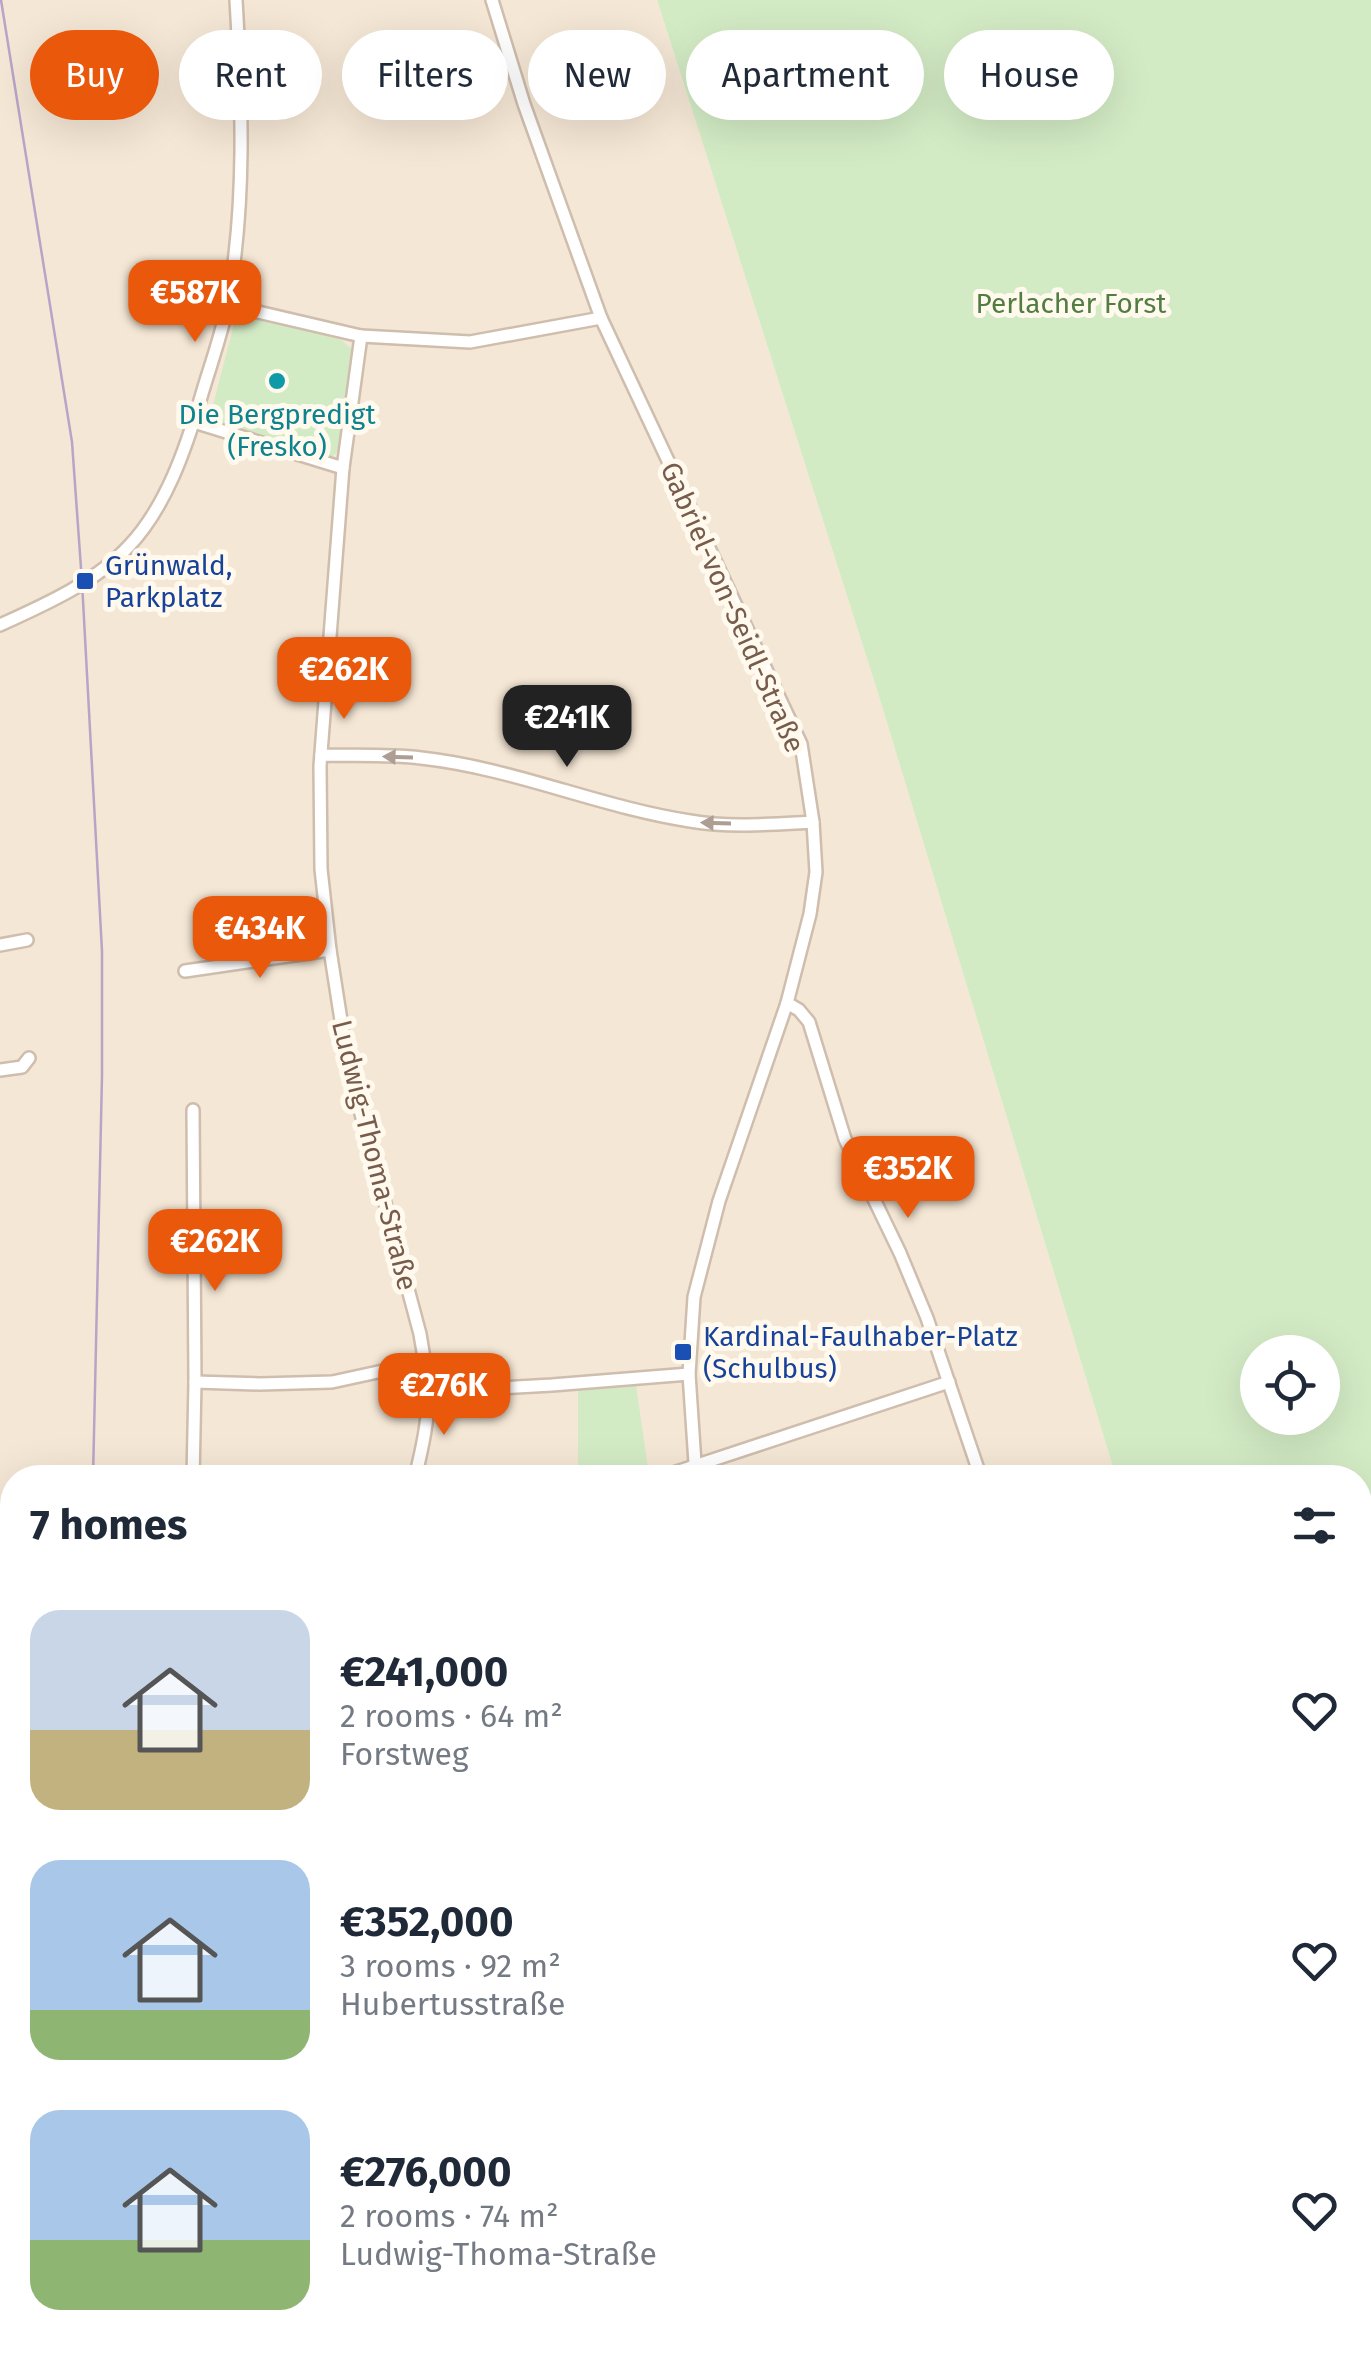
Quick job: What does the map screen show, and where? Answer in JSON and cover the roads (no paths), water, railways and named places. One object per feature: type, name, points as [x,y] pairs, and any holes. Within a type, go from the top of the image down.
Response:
[{"type":"street","points":[[0,624],[82,582],[132,544],[166,489],[194,422],[228,305],[238,226],[242,174],[236,0]]},
{"type":"street","name":"Gabriel-von-Seidl-Straße","points":[[492,0],[524,104],[601,318],[800,744],[813,822],[816,872],[810,914],[787,1003],[718,1201],[694,1297],[689,1374],[695,1465]]},
{"type":"street","points":[[228,305],[361,336],[470,342],[601,318]]},
{"type":"street","name":"Ludwig-Thoma-Straße","points":[[361,336],[343,468],[321,755],[321,869],[348,1064],[420,1334],[428,1392],[418,1465]]},
{"type":"street","points":[[194,422],[343,468]]},
{"type":"street","points":[[321,755],[421,758],[526,779],[612,805],[692,822],[813,822]]},
{"type":"street","points":[[0,945],[27,940]]},
{"type":"street","points":[[184,971],[330,950]]},
{"type":"street","points":[[787,1003],[808,1022],[845,1139],[900,1253],[978,1465]]},
{"type":"street","points":[[0,1070],[22,1066],[29,1058]]},
{"type":"street","points":[[192,1465],[193,1110]]},
{"type":"street","points":[[195,1382],[332,1382],[424,1362]]},
{"type":"street","points":[[428,1392],[689,1374]]},
{"type":"street","points":[[715,1465],[949,1382]]},
{"type":"tram line","points":[[1,0],[72,442],[82,582],[102,951],[93,1465]]},
{"type":"place","name":"Die Bergpredigt (Fresko)","points":[[277,381]]},
{"type":"place","name":"Grünwald, Parkplatz","points":[[85,581]]},
{"type":"place","name":"Kardinal-Faulhaber-Platz (Schulbus)","points":[[683,1352]]},
{"type":"park label","name":"Perlacher Forst","points":[[1071,303]]}]
